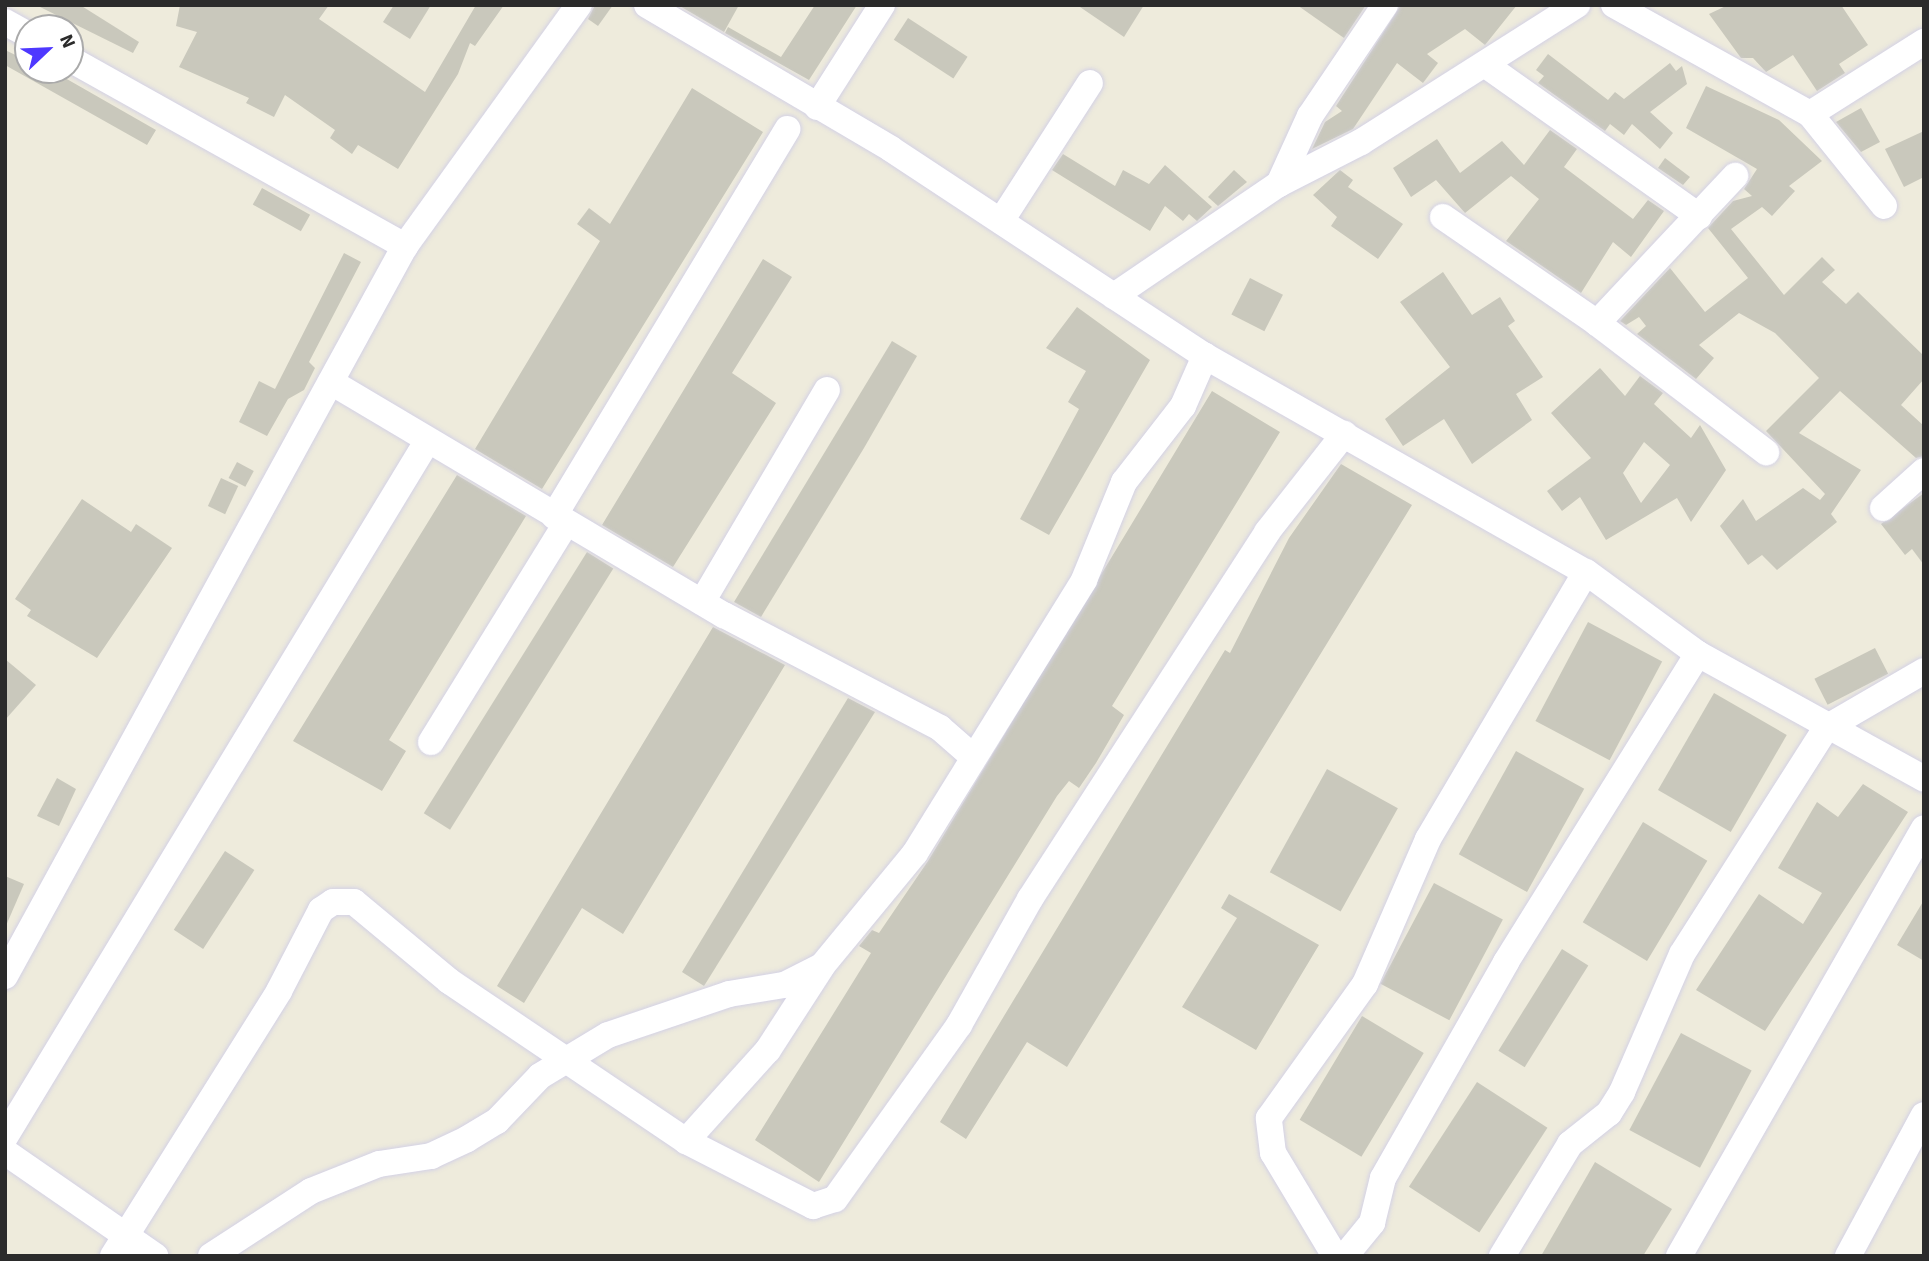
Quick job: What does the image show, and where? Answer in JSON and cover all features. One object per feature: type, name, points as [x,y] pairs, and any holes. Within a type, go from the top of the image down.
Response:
[{"type":"street","points":[[5,976],[405,246],[579,5]]},
{"type":"street","points":[[647,5],[1001,221],[1205,356],[1586,572],[1698,654],[1826,728],[1924,779]]},
{"type":"street","points":[[817,107],[882,5]]},
{"type":"street","points":[[1279,184],[1310,116],[1385,5]]},
{"type":"street","points":[[1114,296],[1279,184],[1487,66],[1577,5]]},
{"type":"street","points":[[1614,5],[1810,114],[1884,206]]},
{"type":"street","points":[[1810,114],[1924,41]]},
{"type":"street","points":[[1487,66],[1699,216]]},
{"type":"street","points":[[84,67],[405,246]]},
{"type":"street","points":[[1001,221],[1090,83]]},
{"type":"street","points":[[431,742],[787,128]]},
{"type":"street","points":[[1597,323],[1735,176]]},
{"type":"street","points":[[1443,218],[1597,323],[1766,452]]},
{"type":"street","points":[[686,1141],[768,1050],[822,966],[915,853],[972,756],[1084,580],[1124,482],[1183,406],[1205,356]]},
{"type":"street","points":[[331,382],[702,602],[940,728],[972,756]]},
{"type":"street","points":[[702,602],[827,390]]},
{"type":"street","points":[[117,1245],[279,991],[321,910],[333,902],[354,902],[563,1063],[686,1141],[813,1206],[835,1199],[959,1025],[1030,899],[1253,554],[1344,434]]},
{"type":"street","points":[[5,1136],[428,440]]},
{"type":"street","points":[[1883,508],[1924,471]]},
{"type":"street","points":[[1335,1256],[1273,1153],[1269,1118],[1365,984],[1428,839],[1586,572]]},
{"type":"street","points":[[1345,1256],[1372,1223],[1384,1178],[1506,962],[1698,654]]},
{"type":"street","points":[[1502,1256],[1570,1144],[1609,1113],[1622,1092],[1682,954],[1826,728],[1924,671]]},
{"type":"street","points":[[1679,1256],[1924,828]]},
{"type":"street","points":[[211,1256],[311,1191],[379,1164],[431,1156],[467,1139],[563,1063],[608,1035],[729,994],[784,985],[822,966]]},
{"type":"street","points":[[1848,1256],[1924,1115]]},
{"type":"street","points":[[5,1152],[117,1245],[155,1256]]},
{"type":"building","points":[[36,5],[80,5],[139,42],[133,53],[84,29],[84,14],[54,14]]},
{"type":"building","points":[[180,5],[329,5],[319,19],[425,92],[476,5],[504,5],[475,46],[470,43],[458,74],[398,169],[358,145],[352,154],[330,138],[335,130],[285,95],[274,117],[246,103],[249,98],[179,67],[197,32],[176,26]]},
{"type":"building","points":[[394,5],[431,5],[410,39],[383,22]]},
{"type":"building","points":[[595,5],[613,5],[598,26],[588,19]]},
{"type":"building","points":[[678,5],[739,5],[724,32]]},
{"type":"building","points":[[815,5],[857,5],[809,80],[725,33],[728,27],[781,57]]},
{"type":"building","points":[[1077,5],[1144,5],[1124,37]]},
{"type":"building","points":[[1297,5],[1366,5],[1344,38]]},
{"type":"building","points":[[1401,5],[1517,5],[1485,45],[1465,29],[1427,54],[1438,63],[1423,83],[1397,63],[1353,129],[1312,149],[1325,122],[1342,111],[1336,106]]},
{"type":"building","points":[[1728,5],[1841,5],[1868,45],[1839,64],[1845,73],[1817,91],[1793,55],[1766,72],[1753,58],[1741,58],[1709,14]]},
{"type":"building","points":[[908,18],[968,57],[953,78],[894,40]]},
{"type":"building","points":[[5,50],[14,54],[14,70],[5,65]]},
{"type":"building","points":[[1548,54],[1608,100],[1615,92],[1624,99],[1670,63],[1676,71],[1682,66],[1687,84],[1650,112],[1673,133],[1660,149],[1632,124],[1624,135],[1610,124],[1605,131],[1538,83],[1544,76],[1536,70]]},
{"type":"building","points":[[39,84],[76,84],[156,130],[147,145]]},
{"type":"building","points":[[1706,86],[1779,120],[1822,161],[1789,186],[1795,191],[1772,216],[1762,207],[1731,229],[1784,295],[1822,257],[1835,270],[1822,282],[1846,304],[1858,292],[1924,356],[1924,379],[1901,405],[1924,426],[1924,456],[1916,458],[1840,391],[1799,433],[1861,470],[1831,514],[1837,522],[1777,570],[1762,555],[1748,565],[1720,526],[1743,499],[1756,521],[1803,488],[1820,500],[1825,494],[1766,431],[1819,378],[1775,333],[1739,313],[1699,345],[1714,358],[1696,379],[1637,334],[1646,326],[1639,317],[1626,325],[1620,321],[1670,268],[1705,312],[1748,278],[1708,228],[1733,201],[1752,196],[1744,189],[1757,169],[1686,128]]},
{"type":"building","points":[[692,88],[763,132],[542,489],[475,449],[600,241],[577,224],[589,208],[610,224]]},
{"type":"building","points":[[1861,108],[1880,142],[1861,152],[1836,122]]},
{"type":"building","points":[[1550,130],[1577,149],[1564,167],[1633,219],[1648,200],[1664,211],[1631,257],[1613,242],[1581,293],[1506,241],[1539,199],[1511,176],[1465,213],[1436,180],[1411,197],[1393,168],[1437,139],[1460,173],[1502,141],[1524,165]]},
{"type":"building","points":[[1924,131],[1924,177],[1904,187],[1885,149]]},
{"type":"building","points":[[1063,154],[1115,186],[1123,170],[1149,184],[1165,165],[1212,207],[1197,221],[1189,214],[1183,221],[1165,206],[1150,231],[1052,170]]},
{"type":"building","points":[[1665,158],[1690,177],[1683,185],[1658,168]]},
{"type":"building","points":[[1234,170],[1247,182],[1218,206],[1208,197]]},
{"type":"building","points":[[1340,170],[1353,180],[1348,187],[1403,224],[1378,259],[1331,226],[1337,217],[1313,195]]},
{"type":"building","points":[[262,188],[310,215],[301,231],[253,205]]},
{"type":"building","points":[[344,253],[361,262],[309,362],[315,368],[304,390],[288,399],[267,436],[239,422],[259,381],[275,389]]},
{"type":"building","points":[[763,259],[792,277],[732,373],[776,403],[673,567],[602,525]]},
{"type":"building","points":[[1443,272],[1472,315],[1500,297],[1515,321],[1508,326],[1543,377],[1516,394],[1532,420],[1472,464],[1444,419],[1403,446],[1385,419],[1450,367],[1400,302]]},
{"type":"building","points":[[1250,278],[1283,295],[1264,331],[1231,315]]},
{"type":"building","points":[[1077,307],[1150,360],[1049,535],[1020,519],[1079,409],[1068,402],[1086,371],[1046,348]]},
{"type":"building","points":[[892,341],[917,356],[761,617],[734,602]]},
{"type":"building","points":[[1600,368],[1625,396],[1640,376],[1663,393],[1654,404],[1691,438],[1700,425],[1726,470],[1691,522],[1677,498],[1606,540],[1580,497],[1562,511],[1547,491],[1591,458],[1551,413]],"holes":[[[1644,442],[1670,465],[1641,503],[1623,473]]]},
{"type":"building","points":[[1212,391],[1280,432],[1112,706],[1124,715],[1096,763],[1079,788],[1069,781],[1057,796],[819,1182],[755,1140],[871,953],[859,946],[872,930],[879,933],[928,861]]},
{"type":"building","points":[[237,462],[254,471],[245,487],[229,478]]},
{"type":"building","points":[[1341,464],[1412,505],[1067,1067],[1027,1042],[966,1139],[940,1122],[1225,650],[1230,653],[1289,538]]},
{"type":"building","points":[[457,475],[526,516],[389,740],[406,751],[382,791],[293,741]]},
{"type":"building","points":[[221,478],[238,486],[225,514],[208,506]]},
{"type":"building","points":[[1924,493],[1924,565],[1912,549],[1905,555],[1881,524]]},
{"type":"building","points":[[82,499],[131,532],[136,524],[172,548],[97,658],[27,616],[31,610],[15,599]]},
{"type":"building","points":[[587,552],[613,568],[450,830],[424,813]]},
{"type":"building","points":[[1588,622],[1662,661],[1610,760],[1535,721]]},
{"type":"building","points":[[713,627],[785,665],[623,934],[582,908],[524,1003],[497,986]]},
{"type":"building","points":[[1875,648],[1888,674],[1828,705],[1814,679]]},
{"type":"building","points":[[5,659],[36,685],[5,720]]},
{"type":"building","points":[[1714,693],[1787,735],[1731,832],[1658,790]]},
{"type":"building","points":[[848,698],[875,712],[704,986],[682,972]]},
{"type":"building","points":[[1516,751],[1584,789],[1527,892],[1459,854]]},
{"type":"building","points":[[1327,769],[1398,808],[1341,911],[1270,872]]},
{"type":"building","points":[[57,778],[76,789],[59,826],[37,816]]},
{"type":"building","points":[[1863,784],[1908,812],[1765,1031],[1696,990],[1759,894],[1803,924],[1822,893],[1778,868],[1817,802],[1838,817]]},
{"type":"building","points":[[1643,822],[1707,861],[1647,961],[1583,922]]},
{"type":"building","points":[[225,851],[254,870],[203,949],[174,930]]},
{"type":"building","points":[[5,876],[24,884],[5,928]]},
{"type":"building","points":[[1434,883],[1503,920],[1449,1020],[1380,984]]},
{"type":"building","points":[[1229,894],[1319,945],[1256,1050],[1182,1007],[1237,918],[1221,908]]},
{"type":"building","points":[[1924,900],[1924,961],[1897,945]]},
{"type":"building","points":[[1562,949],[1588,965],[1525,1067],[1498,1051]]},
{"type":"building","points":[[1362,1016],[1424,1053],[1361,1157],[1300,1120]]},
{"type":"building","points":[[1681,1033],[1752,1071],[1700,1168],[1629,1130]]},
{"type":"building","points":[[1477,1082],[1547,1128],[1479,1233],[1409,1187]]},
{"type":"building","points":[[1595,1162],[1672,1209],[1643,1256],[1541,1256]]}]
